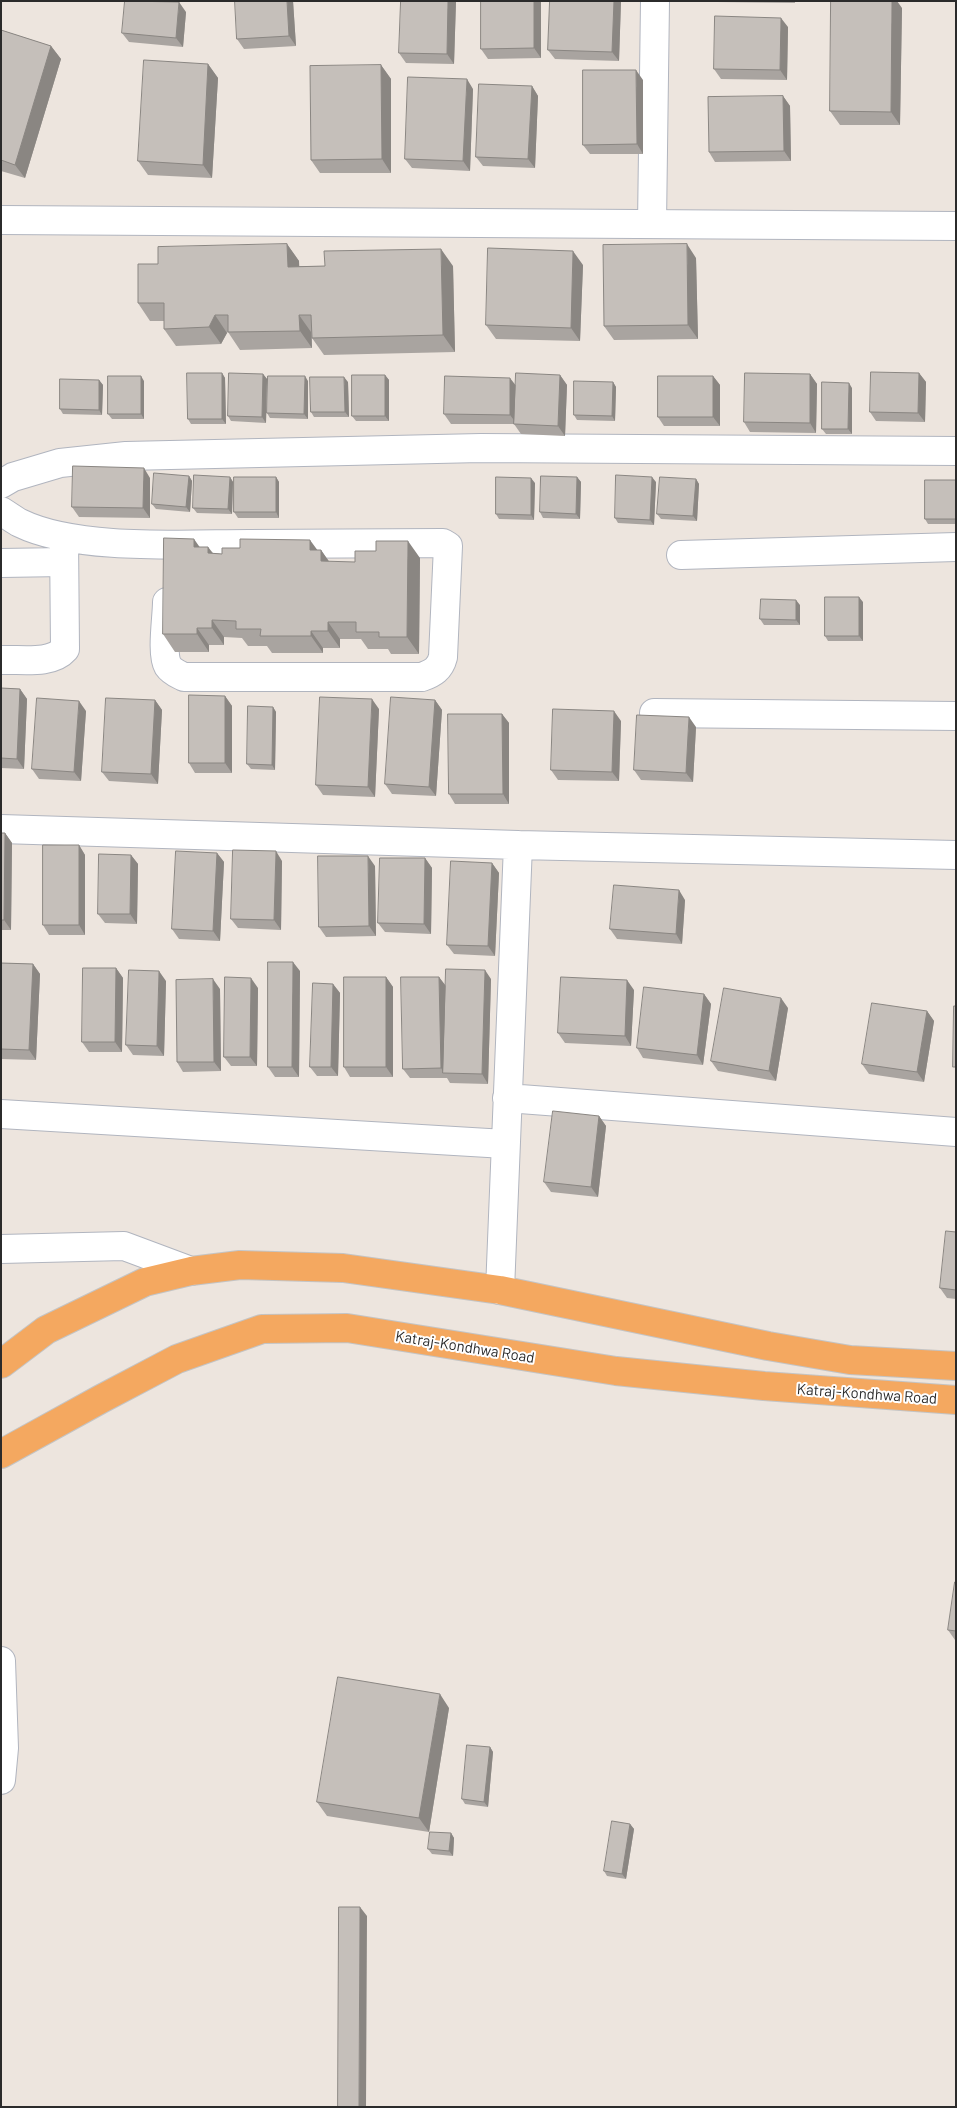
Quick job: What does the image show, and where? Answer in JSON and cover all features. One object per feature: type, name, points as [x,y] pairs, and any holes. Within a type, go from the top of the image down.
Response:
[{"type":"highway","points":[[1,1364],[54,1326],[145,1282],[190,1271],[240,1265],[342,1268],[500,1290],[768,1346],[850,1360],[956,1366]]},
{"type":"highway","name":"Katraj-Kondhwa Road","points":[[1,1454],[101,1398],[177,1359],[262,1329],[347,1328],[616,1372],[764,1386],[956,1400]]},
{"type":"street","points":[[652,224],[655,1]]},
{"type":"street","points":[[1,220],[956,226]]},
{"type":"street","points":[[1,484],[13,477],[60,463],[126,456],[481,448],[956,451]]},
{"type":"street","points":[[1,511],[64,549]]},
{"type":"street","points":[[1,562],[64,549],[113,542],[170,544],[446,544],[448,546],[448,559],[441,665],[432,674],[422,677],[184,677],[173,672],[167,664],[165,654],[170,544]]},
{"type":"street","points":[[681,555],[956,547]]},
{"type":"street","points":[[1,660],[50,659],[59,656],[65,649],[64,549]]},
{"type":"street","points":[[654,713],[956,716]]},
{"type":"street","points":[[1,829],[518,845],[956,855]]},
{"type":"street","points":[[500,1290],[518,845]]},
{"type":"street","points":[[507,1098],[956,1132]]},
{"type":"street","points":[[1,1114],[505,1144]]},
{"type":"street","points":[[1,1249],[124,1246],[190,1271]]},
{"type":"street","points":[[1,1661],[4,1748],[1,1780]]},
{"type":"building","points":[[125,1],[179,2],[176,38],[122,33]]},
{"type":"building","points":[[235,1],[287,1],[289,36],[237,39]]},
{"type":"building","points":[[401,1],[448,1],[447,54],[399,53]]},
{"type":"building","points":[[481,1],[534,1],[534,48],[481,49]]},
{"type":"building","points":[[550,1],[614,1],[612,52],[548,50]]},
{"type":"building","points":[[831,1],[892,1],[891,112],[830,111]]},
{"type":"building","points":[[715,16],[781,18],[780,70],[714,69]]},
{"type":"building","points":[[1,30],[51,46],[15,165],[1,160]]},
{"type":"building","points":[[144,60],[208,64],[203,165],[138,161]]},
{"type":"building","points":[[381,65],[382,159],[311,160],[310,66]]},
{"type":"building","points":[[583,70],[636,70],[637,144],[583,145]]},
{"type":"building","points":[[408,77],[467,79],[463,161],[405,159]]},
{"type":"building","points":[[479,84],[532,86],[528,159],[476,157]]},
{"type":"building","points":[[783,96],[784,151],[709,152],[708,97]]},
{"type":"building","points":[[287,244],[288,267],[325,266],[324,251],[441,249],[443,335],[312,338],[311,315],[299,315],[300,331],[228,332],[228,315],[215,315],[209,327],[164,329],[164,303],[138,303],[138,264],[158,264],[158,247]]},
{"type":"building","points":[[687,244],[688,325],[604,326],[603,245]]},
{"type":"building","points":[[488,248],[573,251],[571,328],[486,325]]},
{"type":"building","points":[[871,372],[919,373],[918,413],[870,412]]},
{"type":"building","points":[[187,373],[222,373],[222,419],[188,419]]},
{"type":"building","points":[[229,373],[263,374],[262,417],[228,416]]},
{"type":"building","points":[[516,373],[560,375],[558,426],[514,424]]},
{"type":"building","points":[[745,373],[810,374],[810,423],[744,422]]},
{"type":"building","points":[[352,375],[385,375],[385,416],[352,416]]},
{"type":"building","points":[[108,376],[141,376],[141,414],[108,414]]},
{"type":"building","points":[[268,376],[305,376],[304,414],[267,413]]},
{"type":"building","points":[[445,376],[510,378],[510,415],[444,414]]},
{"type":"building","points":[[658,376],[713,376],[713,417],[658,417]]},
{"type":"building","points":[[310,377],[344,377],[345,412],[311,412]]},
{"type":"building","points":[[60,379],[99,380],[99,410],[60,409]]},
{"type":"building","points":[[574,381],[613,382],[612,416],[574,415]]},
{"type":"building","points":[[822,382],[849,383],[848,429],[822,429]]},
{"type":"building","points":[[73,466],[144,468],[143,508],[72,507]]},
{"type":"building","points":[[154,473],[189,476],[186,507],[152,504]]},
{"type":"building","points":[[194,475],[230,477],[228,509],[193,508]]},
{"type":"building","points":[[616,475],[652,477],[650,520],[615,518]]},
{"type":"building","points":[[541,476],[577,477],[576,514],[540,512]]},
{"type":"building","points":[[234,477],[276,477],[276,512],[234,512]]},
{"type":"building","points":[[496,477],[531,478],[531,515],[496,514]]},
{"type":"building","points":[[660,477],[696,479],[693,516],[657,514]]},
{"type":"building","points":[[925,480],[956,480],[956,519],[925,519]]},
{"type":"building","points":[[164,538],[194,539],[194,547],[208,547],[208,553],[222,554],[222,548],[240,548],[240,539],[310,540],[310,550],[321,550],[321,561],[355,562],[355,551],[376,551],[376,541],[408,541],[407,637],[379,637],[379,632],[356,632],[356,622],[328,622],[328,631],[311,631],[311,636],[260,636],[261,629],[236,629],[236,621],[212,620],[212,628],[197,628],[197,634],[163,634]]},
{"type":"building","points":[[825,597],[859,597],[859,636],[825,636]]},
{"type":"building","points":[[761,599],[796,600],[796,620],[760,619]]},
{"type":"building","points":[[1,688],[20,689],[17,759],[1,758]]},
{"type":"building","points":[[189,695],[225,696],[225,763],[189,763]]},
{"type":"building","points":[[320,697],[372,699],[368,787],[316,785]]},
{"type":"building","points":[[391,697],[435,700],[429,787],[385,784]]},
{"type":"building","points":[[37,698],[79,701],[74,772],[32,769]]},
{"type":"building","points":[[106,698],[155,700],[151,774],[102,772]]},
{"type":"building","points":[[248,706],[273,707],[272,765],[247,764]]},
{"type":"building","points":[[553,709],[614,711],[612,772],[551,770]]},
{"type":"building","points":[[448,714],[502,714],[503,794],[449,794]]},
{"type":"building","points":[[637,715],[689,717],[686,773],[634,770]]},
{"type":"building","points":[[1,833],[5,833],[4,920],[1,920]]},
{"type":"building","points":[[43,845],[79,845],[79,925],[43,925]]},
{"type":"building","points":[[233,850],[276,851],[274,920],[231,919]]},
{"type":"building","points":[[176,851],[217,853],[213,931],[172,929]]},
{"type":"building","points":[[99,854],[131,855],[130,914],[98,914]]},
{"type":"building","points":[[318,856],[368,856],[369,926],[319,927]]},
{"type":"building","points":[[380,858],[425,858],[424,924],[378,923]]},
{"type":"building","points":[[451,861],[492,863],[488,946],[447,945]]},
{"type":"building","points":[[614,885],[679,890],[676,934],[610,929]]},
{"type":"building","points":[[268,962],[293,962],[292,1067],[268,1067]]},
{"type":"building","points":[[1,963],[33,964],[29,1050],[1,1049]]},
{"type":"building","points":[[83,968],[116,968],[115,1042],[82,1042]]},
{"type":"building","points":[[446,969],[485,970],[482,1074],[443,1073]]},
{"type":"building","points":[[129,970],[159,971],[157,1046],[126,1045]]},
{"type":"building","points":[[225,977],[251,978],[250,1057],[224,1057]]},
{"type":"building","points":[[344,977],[386,977],[386,1067],[344,1067]]},
{"type":"building","points":[[401,977],[439,977],[441,1068],[403,1069]]},
{"type":"building","points":[[561,977],[627,980],[625,1036],[558,1033]]},
{"type":"building","points":[[213,979],[214,1062],[177,1062],[176,980]]},
{"type":"building","points":[[313,983],[333,984],[331,1067],[310,1067]]},
{"type":"building","points":[[644,987],[704,994],[697,1055],[637,1048]]},
{"type":"building","points":[[724,988],[781,998],[769,1071],[711,1061]]},
{"type":"building","points":[[872,1003],[927,1011],[917,1072],[862,1064]]},
{"type":"building","points":[[954,1006],[956,1006],[956,1067],[953,1067]]},
{"type":"building","points":[[553,1111],[599,1116],[591,1187],[544,1182]]},
{"type":"building","points":[[946,1231],[956,1232],[956,1290],[940,1288]]},
{"type":"building","points":[[956,1582],[956,1631],[948,1630]]},
{"type":"building","points":[[338,1677],[440,1694],[419,1818],[317,1802]]},
{"type":"building","points":[[467,1745],[490,1747],[484,1802],[462,1799]]},
{"type":"building","points":[[612,1821],[630,1824],[622,1874],[604,1871]]},
{"type":"building","points":[[430,1832],[451,1833],[449,1851],[428,1849]]},
{"type":"building","points":[[339,1907],[360,1907],[359,2107],[338,2107]]}]
